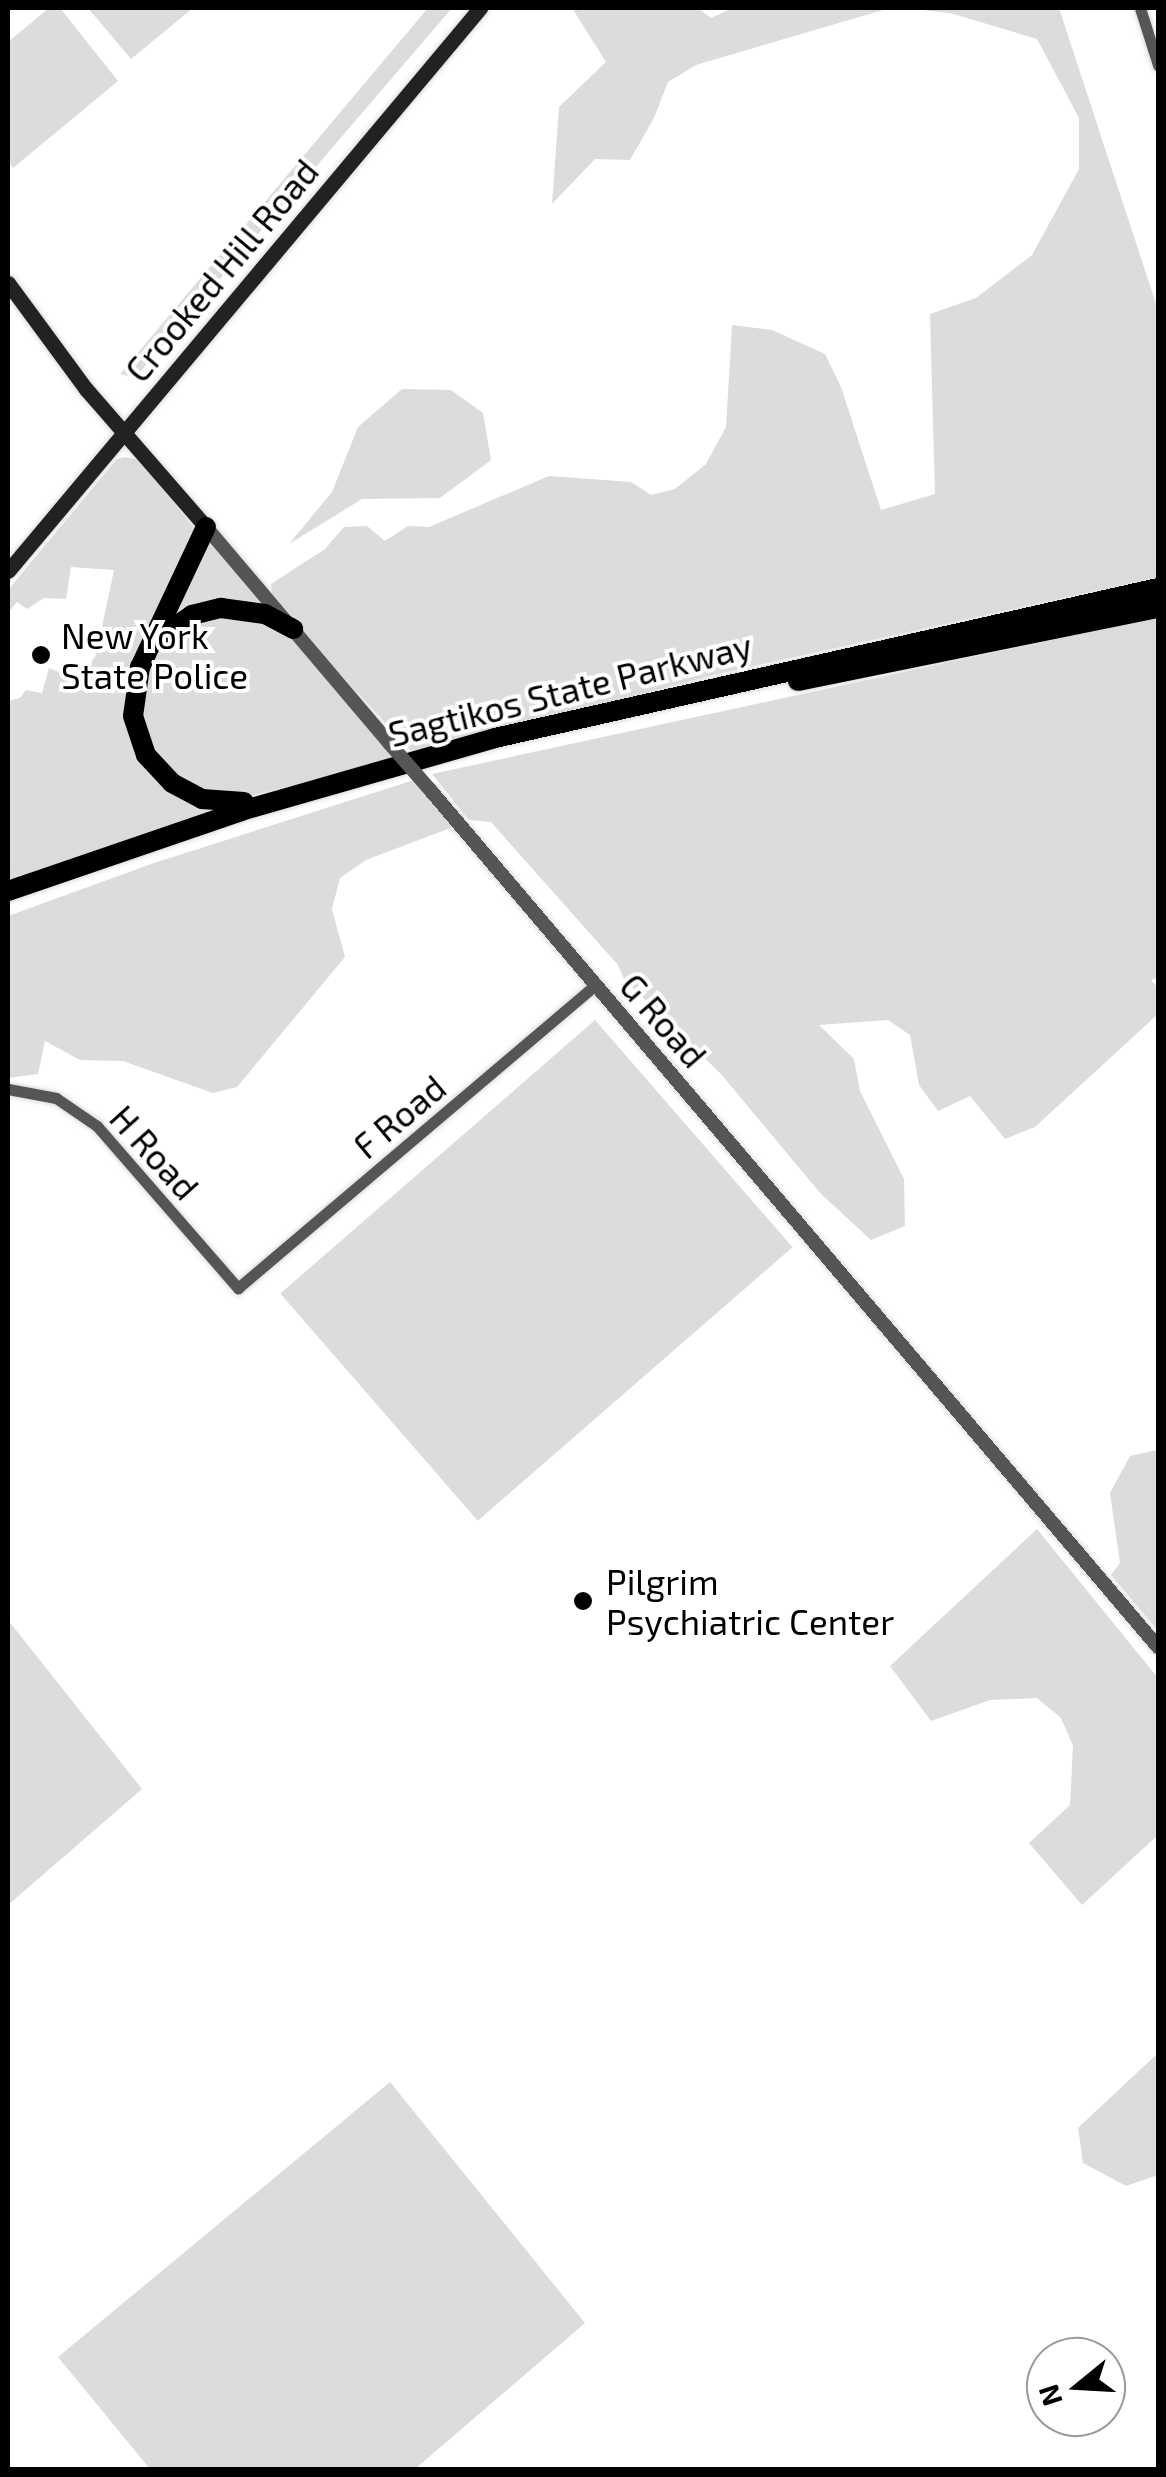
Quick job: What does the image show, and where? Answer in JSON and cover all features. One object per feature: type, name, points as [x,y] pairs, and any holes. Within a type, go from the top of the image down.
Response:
[{"type":"highway","points":[[206,527],[136,679],[134,716],[146,755],[162,776],[192,796],[212,802],[291,796]]},
{"type":"highway","name":"Sagtikos State Parkway","points":[[8,892],[291,796],[579,716],[1158,588]]},
{"type":"highway","points":[[150,645],[182,620],[222,608],[266,614],[293,629]]},
{"type":"highway","name":"Sagtikos State Parkway","points":[[8,904],[248,822],[514,746],[688,704],[1158,608]]},
{"type":"main road","name":"Crooked Hill Road","points":[[8,571],[480,8]]},
{"type":"main road","name":"G Road","points":[[8,283],[124,431],[206,527]]},
{"type":"street","points":[[1140,8],[1158,65]]},
{"type":"street","name":"G Road","points":[[206,527],[1158,1647]]},
{"type":"street","name":"F Road","points":[[238,1288],[595,985]]},
{"type":"street","name":"H Road","points":[[8,1089],[56,1098],[96,1126],[238,1288]]},
{"type":"shaded area","points":[[49,8],[60,8],[118,81],[13,168],[8,161],[8,42]]},
{"type":"shaded area","points":[[88,8],[193,8],[131,59]]},
{"type":"shaded area","points":[[428,8],[452,8],[135,378],[120,374]]},
{"type":"shaded area","points":[[572,8],[698,8],[711,18],[733,8],[890,8],[696,65],[668,82],[654,118],[630,160],[595,159],[552,204],[559,107],[606,62]]},
{"type":"shaded area","points":[[905,8],[1059,8],[1158,310],[1158,577],[718,674],[444,745],[442,741],[413,753],[324,656],[272,594],[271,584],[325,549],[344,527],[367,526],[385,541],[408,526],[429,527],[549,476],[631,482],[651,495],[675,489],[706,464],[726,427],[732,325],[772,330],[825,354],[841,387],[881,510],[935,494],[930,314],[976,298],[1032,255],[1079,169],[1079,118],[1037,39],[950,13]]},
{"type":"shaded area","points":[[402,389],[451,390],[483,413],[491,460],[440,498],[362,499],[289,544],[332,492],[358,427]]},
{"type":"shaded area","points":[[117,459],[140,460],[197,532],[130,689],[143,759],[224,808],[8,886],[8,701],[20,698],[26,690],[42,693],[49,668],[79,680],[96,655],[114,570],[71,567],[66,599],[44,598],[27,609],[17,602],[8,613],[8,590]]},
{"type":"shaded area","points":[[208,537],[269,607],[170,622]]},
{"type":"shaded area","points":[[250,613],[295,640],[396,759],[245,797],[213,797],[171,776],[144,734],[141,688],[156,650],[188,623]]},
{"type":"shaded area","points":[[1158,617],[1158,977],[1151,980],[1158,988],[1158,1014],[1035,1127],[1005,1139],[970,1096],[938,1111],[919,1085],[910,1035],[888,1020],[819,1025],[854,1059],[860,1091],[904,1179],[905,1226],[871,1240],[820,1193],[721,1074],[624,979],[618,965],[491,822],[469,820],[432,774]]},
{"type":"shaded area","points":[[414,780],[453,827],[366,860],[340,878],[332,909],[345,957],[237,1087],[213,1093],[123,1061],[80,1060],[45,1041],[38,1074],[8,1078],[8,916],[154,863]]},
{"type":"shaded area","points":[[595,1020],[792,1247],[478,1521],[280,1294]]},
{"type":"shaded area","points":[[1158,1450],[1158,1631],[1111,1575],[1120,1563],[1110,1493],[1130,1456]]},
{"type":"shaded area","points":[[1037,1529],[1158,1678],[1158,1835],[1082,1905],[1029,1843],[1070,1805],[1073,1746],[1061,1718],[1037,1698],[990,1700],[931,1721],[890,1666]]},
{"type":"shaded area","points":[[8,1620],[142,1789],[8,1905]]},
{"type":"shaded area","points":[[1158,2053],[1158,2175],[1126,2186],[1083,2163],[1078,2128]]},
{"type":"shaded area","points":[[390,2082],[585,2323],[415,2469],[150,2469],[58,2357]]},
{"type":"place","name":"New York State Police","points":[[41,655]]},
{"type":"place","name":"Pilgrim Psychiatric Center","points":[[583,1601]]}]
